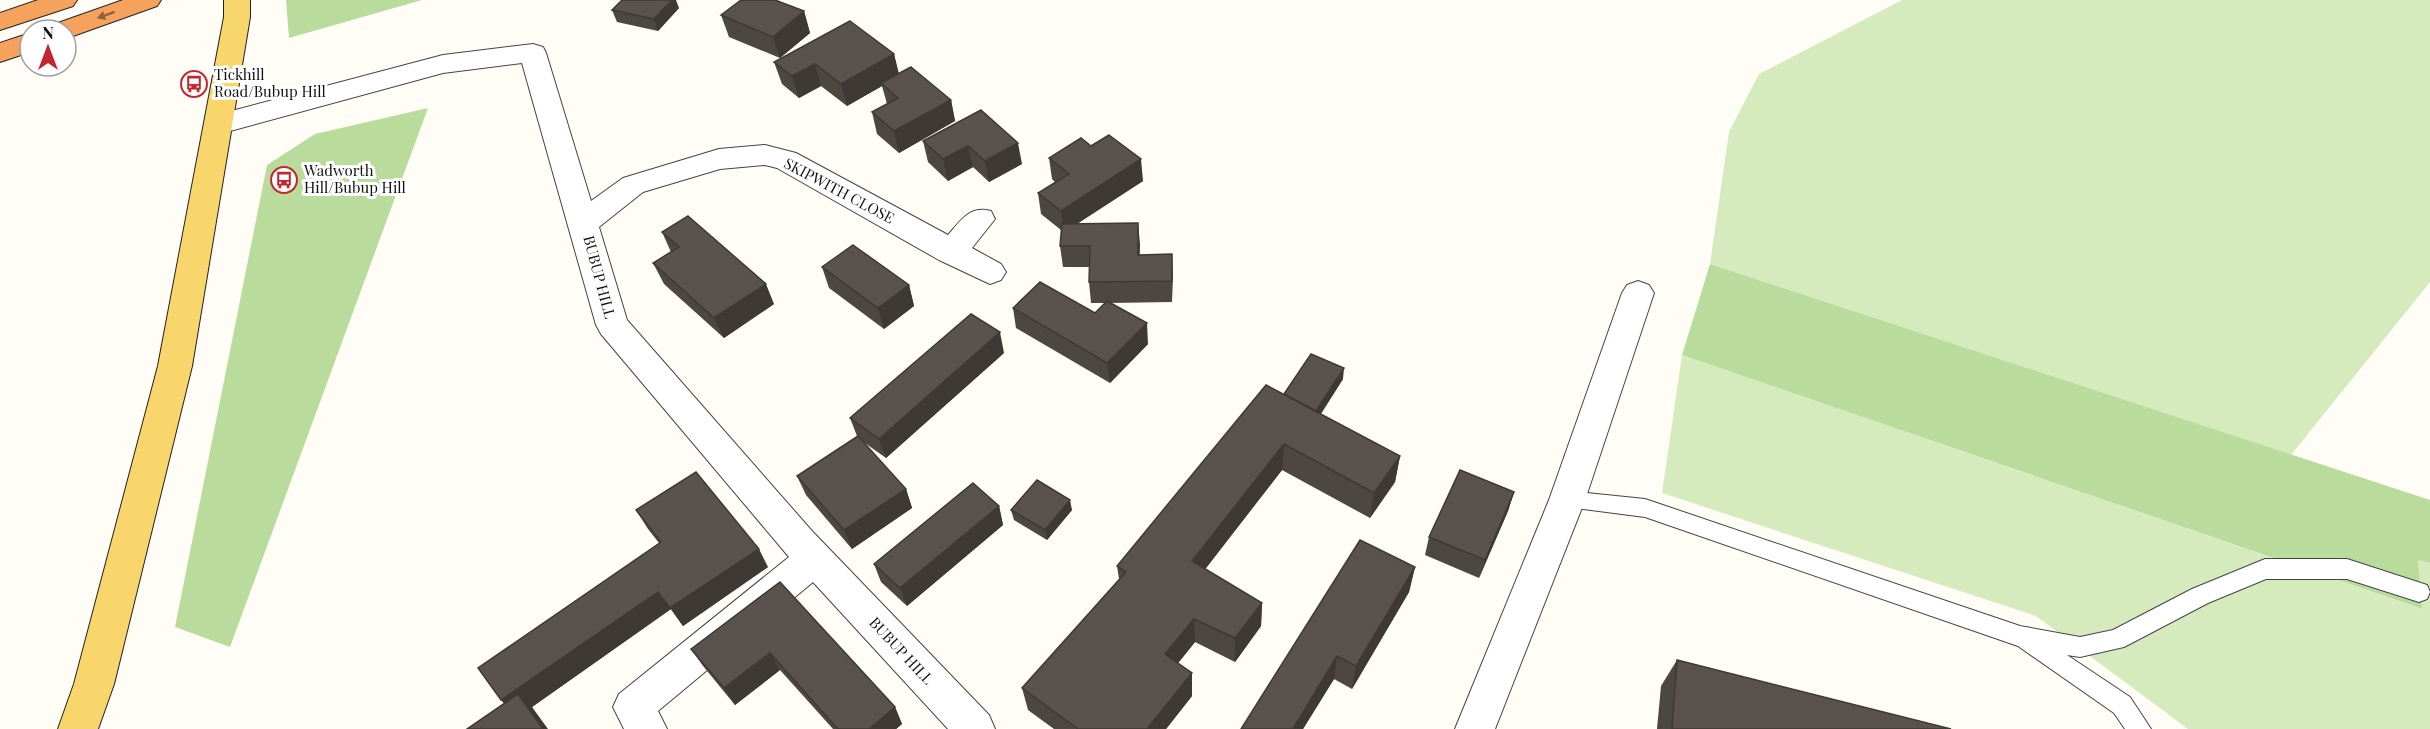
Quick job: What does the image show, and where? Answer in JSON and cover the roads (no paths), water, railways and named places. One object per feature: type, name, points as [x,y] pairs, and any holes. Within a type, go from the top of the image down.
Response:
[{"type":"highway","points":[[5,20],[64,0]]},
{"type":"highway","points":[[78,25],[148,0]]},
{"type":"highway","points":[[0,53],[18,46]]},
{"type":"main road","points":[[78,729],[94,684],[175,366],[219,124],[237,8]]},
{"type":"street","name":"BUBUP HILL","points":[[219,124],[442,64],[533,53],[584,222],[612,325],[814,559],[975,729]]},
{"type":"street","name":"SKIPWITH CLOSE","points":[[584,222],[633,185],[719,159],[765,155],[786,160],[990,272]]},
{"type":"street","points":[[950,252],[980,219]]},
{"type":"street","points":[[1475,729],[1567,500],[1638,293]]},
{"type":"street","points":[[647,729],[633,707],[814,559]]},
{"type":"lane","points":[[1567,500],[1645,508],[2020,636],[2080,647],[2116,640],[2200,596],[2265,569],[2346,569],[2420,592]]},
{"type":"lane","points":[[2020,636],[2122,705],[2139,729]]},
{"type":"place","name":"Tickhill Road/Bubup Hill","points":[[194,84]]},
{"type":"place","name":"Wadworth Hill/Bubup Hill","points":[[284,180]]}]
